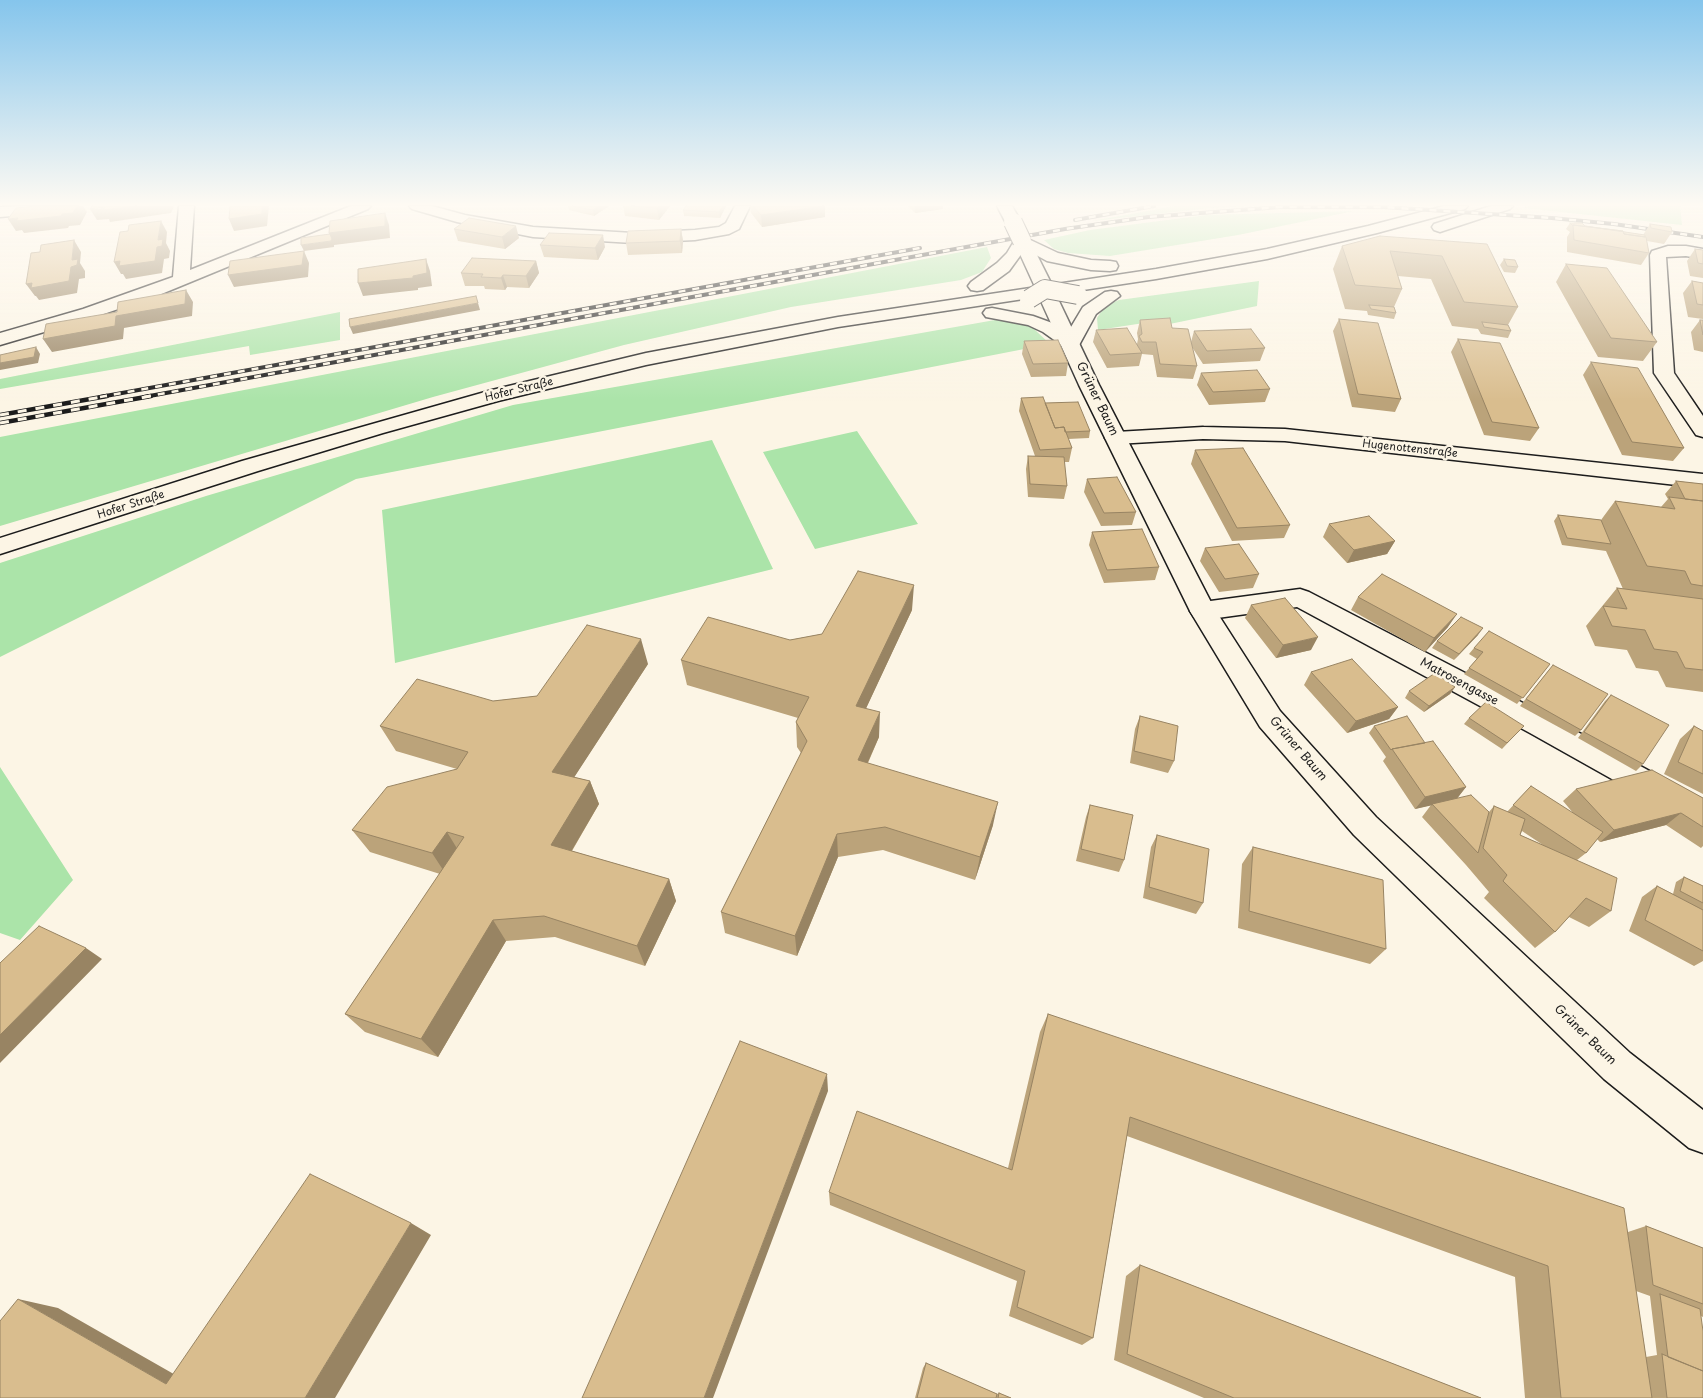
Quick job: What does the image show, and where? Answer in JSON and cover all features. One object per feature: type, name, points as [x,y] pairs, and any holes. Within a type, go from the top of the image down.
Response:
[{"type":"main road","points":[[181,279],[182,271]]},
{"type":"main road","points":[[0,339],[89,313],[198,271]]},
{"type":"main road","points":[[977,286],[997,271]]},
{"type":"main road","name":"Grüner Baum","points":[[1040,271],[1050,288],[1071,342],[1116,438],[1204,611],[1270,719],[1365,826],[1617,1066],[1703,1134]]},
{"type":"main road","points":[[492,396],[558,389],[790,346],[992,313],[1015,307],[1050,288],[1096,271]]},
{"type":"main road","points":[[1050,288],[1171,271]]},
{"type":"main road","points":[[492,396],[549,372],[697,334],[774,319],[977,286],[1014,285],[1050,288],[1078,295],[1111,296],[1255,271]]},
{"type":"main road","points":[[1659,271],[1664,373],[1703,431]]},
{"type":"main road","name":"Hofer Straße","points":[[0,546],[250,466],[492,396],[646,359],[781,332],[911,309],[1050,288]]},
{"type":"main road","points":[[992,313],[1033,321],[1049,328],[1071,342],[1089,311],[1111,296]]},
{"type":"main road","name":"Hugenottenstraße","points":[[1116,438],[1203,433],[1285,436],[1703,481]]},
{"type":"main road","name":"Matrosengasse","points":[[1204,611],[1300,598],[1540,725],[1703,815]]},
{"type":"green space","points":[[861,271],[982,271],[961,280],[791,307],[624,345],[433,397],[0,526],[0,437]]},
{"type":"green space","points":[[1259,281],[1257,306],[1160,326],[1157,321],[1098,330],[1097,318],[1105,306],[1119,300]]},
{"type":"green space","points":[[340,312],[340,340],[250,355],[249,346],[0,389],[0,379]]},
{"type":"green space","points":[[995,320],[1014,321],[1033,328],[1050,344],[356,479],[0,657],[0,563],[206,496],[513,405]]},
{"type":"green space","points":[[857,431],[918,524],[815,549],[763,452]]},
{"type":"green space","points":[[712,440],[773,569],[395,663],[382,510]]},
{"type":"green space","points":[[0,767],[73,880],[20,940],[0,933]]},
{"type":"building","points":[[28,271],[70,271],[69,281],[31,288],[32,283],[26,284]]},
{"type":"building","points":[[229,271],[256,271],[228,275]]},
{"type":"building","points":[[358,271],[427,271],[427,273],[413,276],[413,278],[358,283]]},
{"type":"building","points":[[462,271],[529,271],[526,276],[503,275],[501,278],[481,277],[483,274],[461,273]]},
{"type":"building","points":[[1350,271],[1396,271],[1402,289],[1355,285]]},
{"type":"building","points":[[1449,271],[1500,271],[1518,307],[1464,302]]},
{"type":"building","points":[[1570,271],[1609,271],[1657,342],[1611,338]]},
{"type":"building","points":[[1692,281],[1703,283],[1703,305],[1697,304]]},
{"type":"building","points":[[186,290],[185,304],[116,316],[115,326],[43,339],[46,324],[117,312],[118,302]]},
{"type":"building","points":[[476,296],[478,303],[350,327],[349,319]]},
{"type":"building","points":[[1369,305],[1394,307],[1396,313],[1371,309]]},
{"type":"building","points":[[1170,318],[1172,328],[1188,329],[1197,366],[1160,364],[1156,342],[1142,342],[1139,336],[1142,334],[1140,320]]},
{"type":"building","points":[[1339,319],[1378,323],[1401,399],[1358,394]]},
{"type":"building","points":[[1700,320],[1703,320],[1703,335]]},
{"type":"building","points":[[1482,322],[1508,325],[1511,331],[1484,327]]},
{"type":"building","points":[[1127,328],[1142,353],[1110,355],[1096,330]]},
{"type":"building","points":[[1251,329],[1265,348],[1207,351],[1194,331]]},
{"type":"building","points":[[1458,339],[1500,343],[1539,428],[1492,422]]},
{"type":"building","points":[[1058,340],[1068,363],[1033,364],[1024,341]]},
{"type":"building","points":[[36,347],[34,357],[0,363],[0,355]]},
{"type":"building","points":[[1591,362],[1638,368],[1684,448],[1632,442]]},
{"type":"building","points":[[1257,370],[1270,389],[1213,392],[1201,373]]},
{"type":"building","points":[[1043,397],[1055,428],[1064,427],[1072,448],[1040,450],[1021,398]]},
{"type":"building","points":[[1078,402],[1090,431],[1065,432],[1064,427],[1055,428],[1045,403]]},
{"type":"building","points":[[1243,448],[1290,525],[1237,528],[1195,450]]},
{"type":"building","points":[[1028,456],[1064,457],[1067,486],[1030,484]]},
{"type":"building","points":[[1117,477],[1136,512],[1104,513],[1087,479]]},
{"type":"building","points":[[1676,481],[1703,484],[1703,501],[1685,499]]},
{"type":"building","points":[[1669,497],[1703,501],[1703,586],[1691,584],[1685,571],[1647,566],[1615,501],[1675,509]]},
{"type":"building","points":[[1558,515],[1601,520],[1611,544],[1567,538]]},
{"type":"building","points":[[1369,516],[1395,541],[1354,550],[1329,524]]},
{"type":"building","points":[[1142,529],[1159,567],[1107,570],[1092,532]]},
{"type":"building","points":[[1239,544],[1259,574],[1225,579],[1205,548]]},
{"type":"building","points":[[858,571],[914,585],[856,706],[880,712],[858,760],[998,802],[980,857],[885,827],[837,834],[795,936],[721,912],[807,741],[796,722],[809,697],[681,660],[708,617],[790,640],[822,634]]},
{"type":"building","points":[[1382,574],[1457,614],[1434,638],[1358,597]]},
{"type":"building","points":[[1617,588],[1703,599],[1703,670],[1685,668],[1677,652],[1654,649],[1645,630],[1612,626],[1603,606],[1627,609]]},
{"type":"building","points":[[1285,598],[1318,637],[1283,645],[1251,605]]},
{"type":"building","points":[[1461,617],[1483,628],[1459,654],[1437,641]]},
{"type":"building","points":[[587,625],[641,639],[552,772],[590,781],[551,845],[669,879],[637,946],[544,916],[493,920],[421,1039],[345,1014],[464,837],[447,832],[432,853],[352,830],[387,787],[457,769],[468,752],[380,726],[417,679],[493,701],[537,696]]},
{"type":"building","points":[[1489,631],[1550,664],[1523,698],[1469,668],[1483,652],[1474,648]]},
{"type":"building","points":[[1352,659],[1398,707],[1356,721],[1311,672]]},
{"type":"building","points":[[1553,665],[1608,694],[1581,730],[1526,699]]},
{"type":"building","points":[[1435,673],[1455,687],[1429,706],[1409,691]]},
{"type":"building","points":[[1611,695],[1669,725],[1643,764],[1584,732]]},
{"type":"building","points":[[1486,702],[1524,726],[1507,743],[1469,718]]},
{"type":"building","points":[[1140,716],[1178,726],[1174,761],[1134,751]]},
{"type":"building","points":[[1407,716],[1425,743],[1391,750],[1374,726]]},
{"type":"building","points":[[1694,726],[1703,731],[1703,774],[1678,762]]},
{"type":"building","points":[[1433,741],[1466,787],[1425,797],[1392,749]]},
{"type":"building","points":[[1652,770],[1703,798],[1703,827],[1681,813],[1614,830],[1576,789]]},
{"type":"building","points":[[1531,786],[1603,832],[1586,853],[1513,805]]},
{"type":"building","points":[[1471,795],[1489,812],[1478,853],[1432,804]]},
{"type":"building","points":[[1090,805],[1133,815],[1124,860],[1081,849]]},
{"type":"building","points":[[1494,806],[1525,819],[1520,835],[1617,878],[1611,911],[1586,898],[1555,932],[1503,881],[1507,875],[1483,848]]},
{"type":"building","points":[[1157,835],[1209,849],[1203,903],[1149,887]]},
{"type":"building","points":[[1253,847],[1383,880],[1386,949],[1249,911]]},
{"type":"building","points":[[1684,877],[1703,886],[1703,903],[1680,891]]},
{"type":"building","points":[[1657,886],[1703,910],[1703,951],[1645,920]]},
{"type":"building","points":[[39,926],[86,948],[0,1035],[0,963]]},
{"type":"building","points":[[1048,1014],[1624,1208],[1652,1398],[1561,1398],[1548,1266],[1130,1117],[1093,1338],[1017,1307],[1025,1271],[829,1192],[857,1111],[1012,1170]]},
{"type":"building","points":[[740,1041],[827,1074],[704,1398],[582,1398]]},
{"type":"building","points":[[310,1174],[411,1223],[305,1398],[0,1398],[0,1321],[18,1299],[166,1384]]},
{"type":"building","points":[[1646,1226],[1703,1248],[1703,1304],[1653,1285]]},
{"type":"building","points":[[1140,1265],[1481,1398],[1234,1398],[1127,1354]]},
{"type":"building","points":[[1660,1294],[1700,1309],[1703,1331],[1703,1371],[1668,1357]]},
{"type":"building","points":[[1662,1354],[1703,1371],[1703,1398],[1667,1398]]},
{"type":"building","points":[[926,1363],[997,1394],[996,1398],[917,1398]]},
{"type":"building","points":[[999,1393],[1011,1398],[998,1398]]},
{"type":"railway","points":[[100,397],[792,271]]},
{"type":"railway","points":[[144,397],[833,271]]},
{"type":"railway","points":[[0,415],[107,396]]},
{"type":"railway","points":[[0,423],[151,396]]}]
